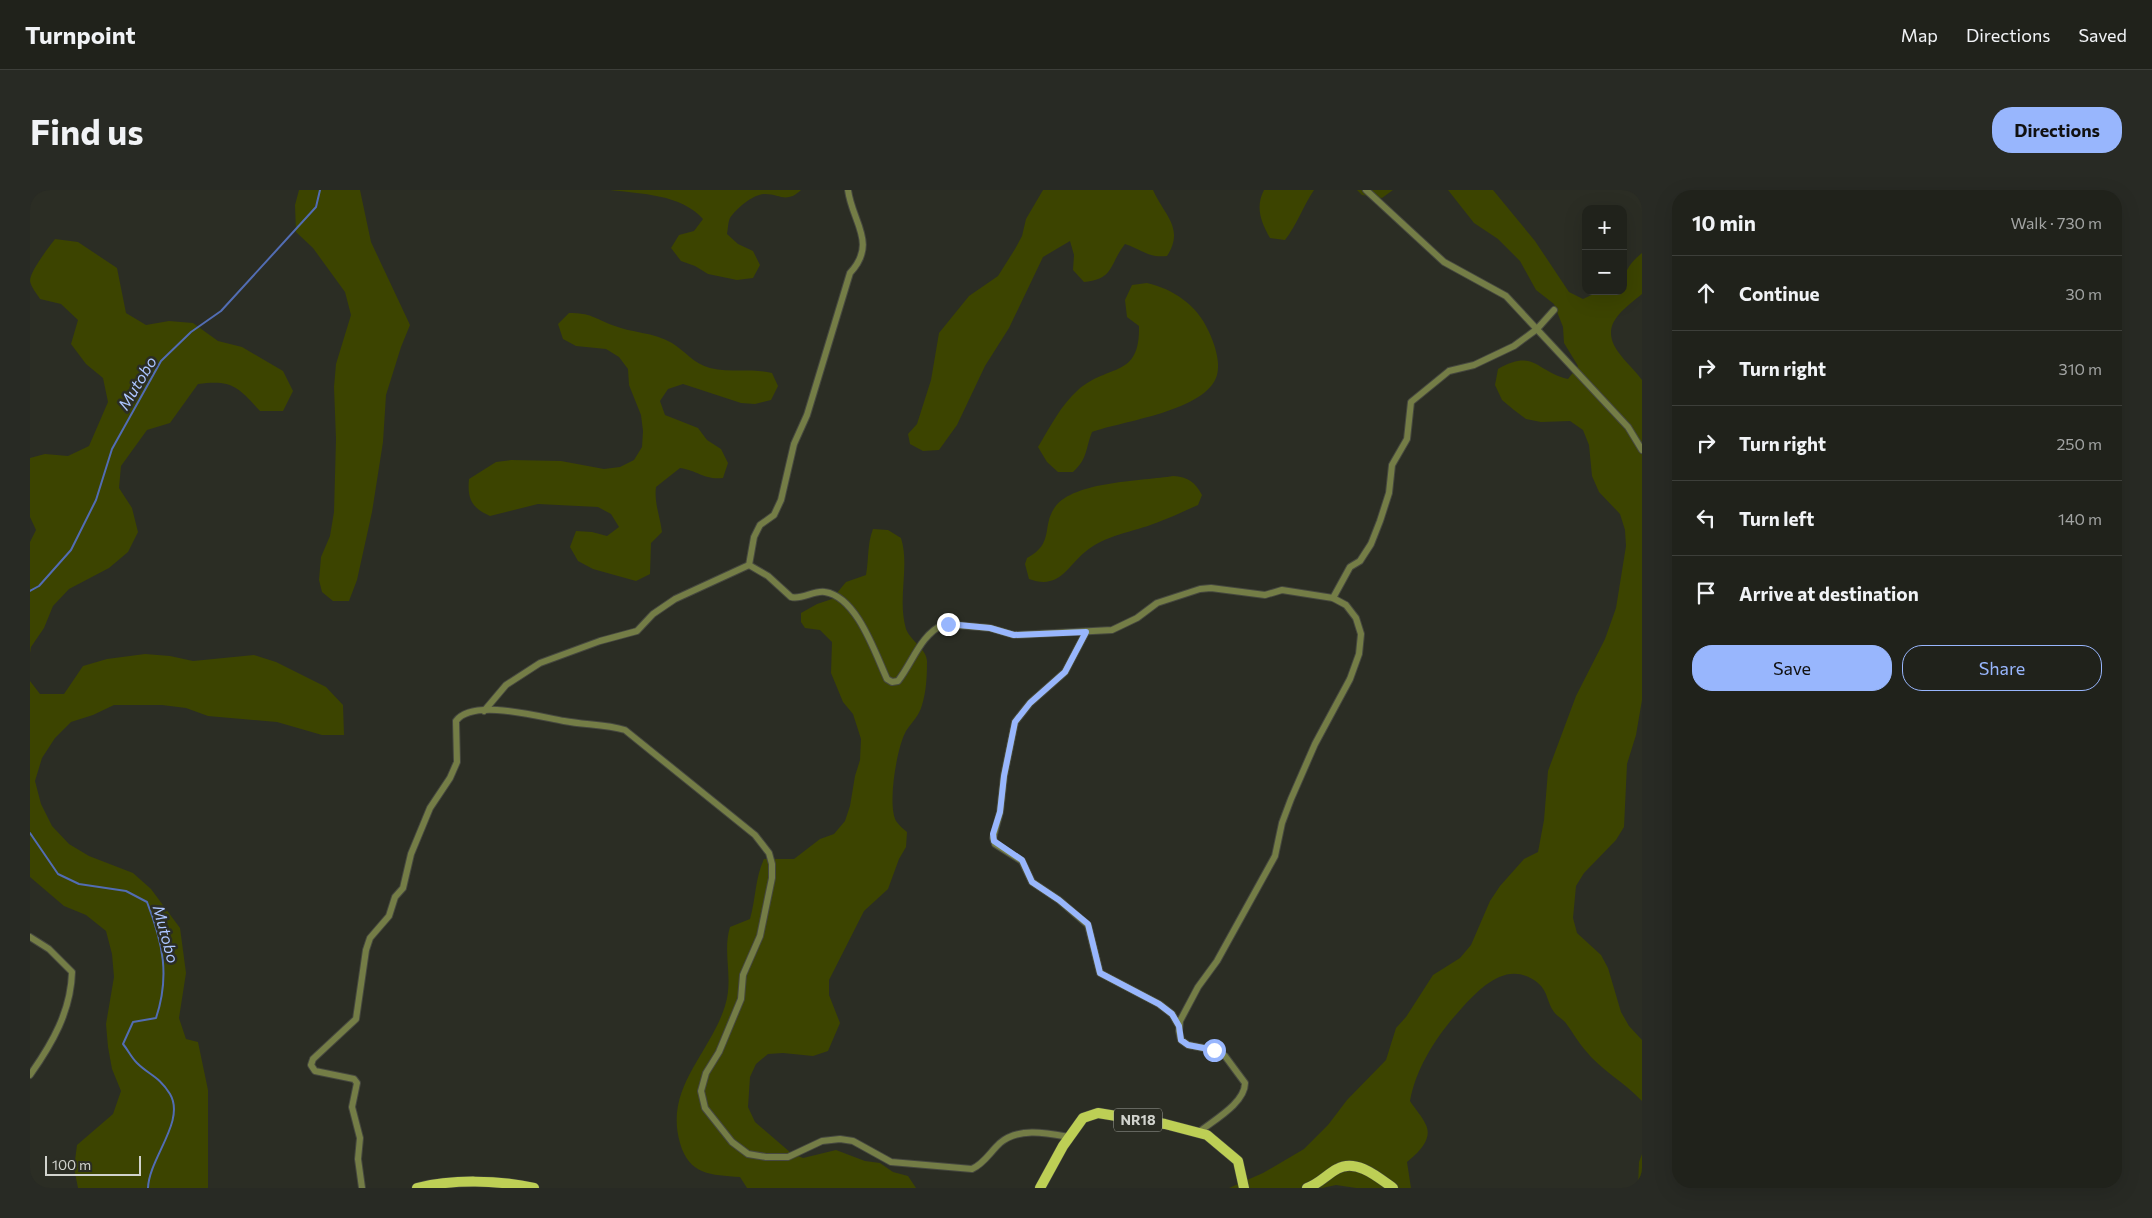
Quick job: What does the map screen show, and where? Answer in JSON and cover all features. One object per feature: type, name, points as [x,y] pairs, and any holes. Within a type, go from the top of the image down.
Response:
[{"type":"main road","name":"NR18","points":[[1040,1188],[1082,1118],[1098,1113],[1199,1132],[1223,1146],[1238,1160],[1244,1188]]},
{"type":"main road","points":[[1307,1188],[1317,1184],[1338,1168],[1346,1166],[1366,1169],[1393,1188]]},
{"type":"main road","points":[[416,1188],[430,1184],[470,1183],[505,1184],[534,1188]]},
{"type":"street","points":[[749,565],[757,531],[760,525],[774,515],[781,500],[794,444],[807,414],[850,273],[863,253],[862,235],[848,190]]},
{"type":"street","points":[[1366,190],[1444,262],[1506,296],[1628,427],[1642,450]]},
{"type":"street","points":[[1333,598],[1350,567],[1360,561],[1371,544],[1389,493],[1392,465],[1408,434],[1411,402],[1449,371],[1474,365],[1514,346],[1537,329],[1554,310]]},
{"type":"street","points":[[749,565],[768,576],[791,597],[824,592],[837,595],[848,604],[869,638],[887,679],[892,682],[898,681],[922,642],[944,624],[990,628],[1014,635],[1112,630],[1136,618],[1157,603],[1200,589],[1211,588],[1265,595],[1282,590],[1333,598],[1346,605],[1356,618],[1361,634],[1359,654],[1350,679],[1316,744],[1291,799],[1282,823],[1275,856],[1217,961],[1198,987],[1180,1021],[1181,1040],[1188,1045],[1214,1050],[1225,1056],[1245,1083],[1243,1094],[1236,1103],[1199,1132]]},
{"type":"street","points":[[484,711],[506,686],[534,667],[600,641],[637,631],[653,614],[675,600],[749,565]]},
{"type":"street","points":[[1086,632],[1065,672],[1030,703],[1015,722],[1004,776],[1000,812],[993,838],[995,844],[1022,860],[1032,882],[1059,900],[1088,924],[1100,973],[1159,1004],[1172,1014],[1179,1026]]},
{"type":"street","points":[[362,1188],[358,1159],[360,1138],[352,1106],[357,1083],[354,1079],[315,1071],[311,1065],[313,1059],[356,1019],[366,950],[370,938],[389,916],[395,897],[403,888],[412,854],[430,808],[450,778],[457,762],[456,720],[460,715],[484,711],[518,712],[625,730],[755,835],[769,853],[772,864],[772,878],[760,936],[743,975],[740,1000],[730,1030],[706,1074],[701,1091],[705,1108],[732,1142],[748,1154],[766,1158],[788,1157],[822,1141],[853,1141],[891,1162],[972,1169],[979,1166],[1001,1142],[1016,1134],[1039,1132],[1069,1137]]},
{"type":"street","points":[[30,937],[49,949],[72,972],[72,993],[55,1039],[30,1076]]},
{"type":"green space","points":[[299,190],[360,190],[371,242],[410,325],[386,395],[383,442],[372,512],[357,580],[349,601],[333,601],[322,592],[319,580],[321,557],[330,536],[334,512],[336,439],[334,387],[336,364],[351,315],[345,292],[313,248],[296,232],[295,205]]},
{"type":"green space","points":[[610,190],[801,190],[791,197],[770,194],[755,196],[736,210],[730,218],[727,234],[738,244],[753,251],[760,265],[753,278],[737,280],[708,274],[695,266],[681,261],[671,248],[679,235],[694,231],[703,219],[694,211],[684,204],[660,197]]},
{"type":"green space","points":[[1043,190],[1153,190],[1171,222],[1174,237],[1172,246],[1167,256],[1155,256],[1125,244],[1106,274],[1101,278],[1084,282],[1073,270],[1074,255],[1070,241],[1043,257],[1009,328],[985,366],[957,425],[939,450],[923,451],[910,444],[908,434],[917,424],[931,380],[939,333],[969,296],[998,276],[1022,236],[1026,219]]},
{"type":"green space","points":[[1264,190],[1314,190],[1285,240],[1270,238],[1264,226],[1260,214],[1260,202]]},
{"type":"green space","points":[[1357,190],[1393,190],[1382,198],[1362,195]]},
{"type":"green space","points":[[1448,190],[1493,190],[1535,241],[1569,292],[1583,299],[1592,295],[1627,295],[1627,270],[1642,253],[1642,294],[1621,312],[1612,326],[1611,334],[1613,343],[1619,353],[1642,380],[1642,700],[1636,735],[1627,764],[1624,827],[1616,840],[1584,873],[1576,886],[1573,918],[1577,933],[1601,955],[1608,968],[1621,1012],[1629,1026],[1642,1040],[1642,1101],[1591,1057],[1565,1022],[1554,1012],[1544,990],[1538,983],[1527,976],[1506,975],[1496,979],[1477,992],[1452,1019],[1436,1040],[1417,1076],[1410,1101],[1428,1131],[1423,1146],[1407,1162],[1411,1188],[1356,1188],[1336,1185],[1322,1188],[1229,1188],[1263,1173],[1304,1149],[1328,1125],[1347,1100],[1386,1060],[1396,1028],[1406,1017],[1433,975],[1460,958],[1471,945],[1490,901],[1500,886],[1524,859],[1538,852],[1544,820],[1548,771],[1576,696],[1605,639],[1616,608],[1626,546],[1625,530],[1620,514],[1599,492],[1592,476],[1589,445],[1583,430],[1570,421],[1541,422],[1526,419],[1502,400],[1495,385],[1498,369],[1510,363],[1528,361],[1557,376],[1568,379],[1578,366],[1564,343],[1563,327],[1554,304],[1536,290],[1520,261],[1498,239],[1474,223]]},
{"type":"green space","points":[[55,239],[78,242],[117,268],[126,313],[146,325],[169,321],[193,323],[218,341],[242,347],[283,371],[293,391],[283,411],[260,411],[239,390],[233,387],[219,383],[198,384],[170,423],[147,430],[121,466],[119,488],[132,508],[138,532],[128,552],[109,568],[69,589],[53,606],[44,628],[31,647],[30,653],[30,542],[36,530],[30,517],[30,458],[45,454],[68,456],[89,446],[108,402],[103,378],[86,364],[71,344],[78,320],[61,304],[40,299],[30,281],[40,259]]},
{"type":"green space","points":[[1147,283],[1175,294],[1197,313],[1208,330],[1215,346],[1218,364],[1217,375],[1210,387],[1197,398],[1181,406],[1142,419],[1092,432],[1084,458],[1078,467],[1073,472],[1058,472],[1047,462],[1038,447],[1061,409],[1078,390],[1101,376],[1120,368],[1134,355],[1138,343],[1139,326],[1127,317],[1125,300],[1132,285]]},
{"type":"green space","points":[[569,313],[588,315],[619,328],[665,339],[699,364],[710,368],[772,373],[778,386],[771,400],[755,404],[741,403],[683,384],[668,389],[660,401],[665,415],[698,428],[707,440],[721,449],[728,463],[723,478],[706,477],[680,468],[656,487],[656,504],[662,532],[651,543],[650,574],[636,581],[593,569],[578,561],[570,547],[576,531],[592,532],[607,536],[619,527],[611,514],[598,507],[538,504],[490,516],[479,510],[470,497],[469,479],[496,462],[511,460],[561,461],[604,469],[620,467],[634,460],[642,447],[641,415],[629,385],[628,369],[619,357],[606,349],[576,346],[563,339],[558,324]]},
{"type":"green space","points":[[1173,476],[1187,479],[1197,487],[1202,495],[1198,505],[1161,521],[1119,534],[1093,546],[1062,575],[1055,579],[1048,582],[1039,582],[1029,579],[1025,564],[1027,558],[1041,547],[1051,514],[1064,498],[1093,487]]},
{"type":"green space","points":[[873,529],[888,530],[901,538],[904,560],[903,606],[906,629],[927,658],[923,700],[919,712],[906,731],[899,749],[894,776],[893,813],[896,821],[907,832],[906,847],[899,859],[888,889],[864,911],[829,980],[829,995],[840,1023],[828,1051],[813,1056],[783,1053],[768,1054],[756,1064],[750,1077],[748,1107],[755,1122],[791,1153],[803,1158],[836,1150],[865,1161],[880,1163],[893,1172],[908,1176],[916,1188],[747,1188],[740,1177],[711,1174],[702,1171],[689,1162],[680,1143],[677,1123],[678,1105],[683,1088],[718,1023],[725,1006],[728,985],[727,946],[730,927],[750,919],[759,873],[764,859],[794,859],[820,839],[834,834],[845,821],[860,760],[861,739],[853,714],[843,702],[831,673],[832,642],[820,630],[805,628],[801,622],[801,613],[817,604],[832,599],[846,582],[866,575]]},
{"type":"green space","points":[[145,654],[170,656],[193,661],[254,655],[276,662],[326,687],[343,705],[344,735],[322,735],[277,722],[208,716],[186,708],[162,705],[114,705],[93,715],[71,722],[55,738],[42,758],[35,781],[41,804],[52,826],[69,844],[89,856],[133,873],[151,889],[180,928],[186,973],[179,1018],[186,1039],[198,1042],[208,1090],[208,1188],[78,1188],[74,1168],[77,1145],[113,1114],[121,1091],[112,1069],[106,1024],[114,977],[112,954],[106,931],[86,915],[64,906],[30,877],[30,681],[40,694],[64,694],[83,666],[107,659]]},
{"type":"green space","points":[[1642,1154],[1642,1188],[1638,1188],[1639,1162]]},
{"type":"waterway","name":"Mutobo","points":[[30,591],[39,586],[71,550],[96,500],[112,449],[161,361],[191,332],[221,311],[316,207],[320,190]]},
{"type":"waterway","name":"Mutobo","points":[[30,833],[58,874],[79,884],[126,891],[147,902],[153,917],[163,960],[164,974],[160,1003],[156,1018],[133,1022],[123,1044],[137,1063],[158,1079],[166,1088],[174,1105],[170,1128],[154,1164],[148,1188]]},
{"type":"route","points":[[948,624],[990,628],[1011,635],[1086,632],[1065,672],[1030,703],[1015,722],[1004,776],[1000,812],[993,838],[995,844],[1022,860],[1032,882],[1059,900],[1088,924],[1097,967],[1104,977],[1128,987],[1159,1004],[1172,1014],[1179,1026],[1181,1040],[1188,1045],[1214,1050]]}]
